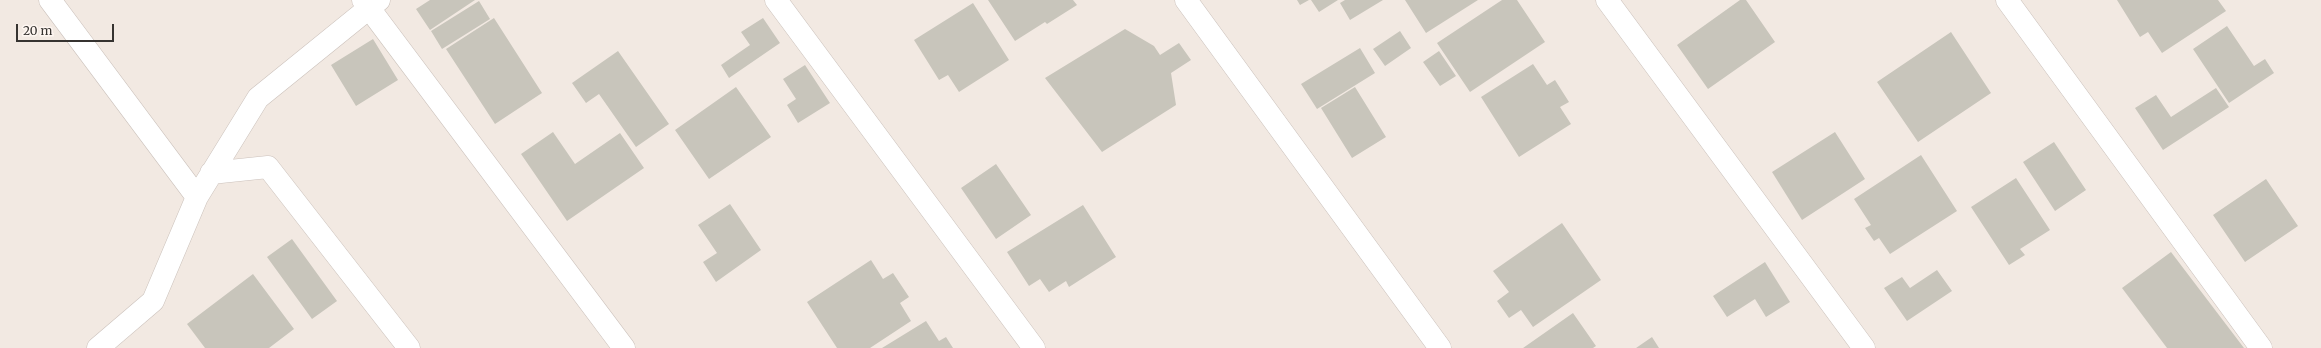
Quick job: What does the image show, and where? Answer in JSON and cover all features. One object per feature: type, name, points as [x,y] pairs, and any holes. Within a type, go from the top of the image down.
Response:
[{"type":"street","points":[[50,0],[197,197]]},
{"type":"street","points":[[776,0],[1034,348]]},
{"type":"street","points":[[1186,0],[1440,348]]},
{"type":"street","points":[[1607,0],[1864,348]]},
{"type":"street","points":[[2007,0],[2261,348]]},
{"type":"street","points":[[98,348],[153,301],[197,197],[258,98],[370,3],[624,348]]},
{"type":"street","points":[[212,173],[268,167],[409,348]]},
{"type":"building","points":[[430,0],[475,0],[430,30],[416,9]]},
{"type":"building","points":[[988,0],[1073,0],[1077,5],[1047,24],[1045,22],[1015,41]]},
{"type":"building","points":[[1297,0],[1309,0],[1300,5]]},
{"type":"building","points":[[1311,0],[1338,0],[1319,12]]},
{"type":"building","points":[[1345,0],[1383,0],[1350,20],[1340,3]]},
{"type":"building","points":[[1405,0],[1478,0],[1426,33]]},
{"type":"building","points":[[1502,0],[1517,0],[1545,42],[1470,92],[1437,43]]},
{"type":"building","points":[[1740,0],[1746,0],[1775,42],[1708,89],[1677,45]]},
{"type":"building","points":[[2117,0],[2218,0],[2226,11],[2162,53],[2148,32],[2140,37]]},
{"type":"building","points":[[479,1],[490,19],[442,49],[431,31]]},
{"type":"building","points":[[973,3],[1009,60],[959,92],[948,75],[939,80],[914,40]]},
{"type":"building","points":[[494,18],[542,93],[495,124],[446,49]]},
{"type":"building","points":[[763,18],[780,43],[729,78],[721,65],[750,45],[741,32]]},
{"type":"building","points":[[2227,26],[2254,66],[2265,59],[2274,73],[2229,103],[2193,49]]},
{"type":"building","points":[[1125,29],[1154,46],[1160,55],[1179,43],[1191,60],[1171,73],[1176,105],[1102,152],[1045,78]]},
{"type":"building","points":[[1400,31],[1411,48],[1385,66],[1373,49]]},
{"type":"building","points":[[1951,32],[1991,93],[1918,142],[1877,82]]},
{"type":"building","points":[[373,39],[398,80],[356,106],[331,65]]},
{"type":"building","points":[[1360,48],[1375,73],[1317,109],[1301,84]]},
{"type":"building","points":[[618,51],[669,124],[636,147],[599,94],[586,103],[572,83]]},
{"type":"building","points":[[1439,51],[1456,76],[1440,86],[1423,62]]},
{"type":"building","points":[[1533,64],[1547,85],[1555,80],[1569,102],[1560,107],[1571,124],[1519,157],[1481,97]]},
{"type":"building","points":[[805,65],[830,103],[798,123],[787,105],[796,99],[783,79]]},
{"type":"building","points":[[736,87],[771,137],[709,179],[675,130]]},
{"type":"building","points":[[1355,87],[1386,137],[1352,158],[1321,108]]},
{"type":"building","points":[[2216,88],[2229,107],[2163,150],[2135,108],[2156,95],[2171,117]]},
{"type":"building","points":[[553,132],[575,164],[620,133],[644,168],[567,221],[521,154]]},
{"type":"building","points":[[1835,132],[1865,179],[1802,220],[1772,172]]},
{"type":"building","points":[[2054,142],[2086,190],[2055,211],[2023,162]]},
{"type":"building","points":[[1921,155],[1957,211],[1890,254],[1879,238],[1874,241],[1865,228],[1871,225],[1854,199]]},
{"type":"building","points":[[996,164],[1031,215],[996,239],[961,188]]},
{"type":"building","points":[[2016,178],[2050,230],[2020,249],[2025,255],[2009,265],[1971,207]]},
{"type":"building","points":[[2266,179],[2298,226],[2245,262],[2213,215]]},
{"type":"building","points":[[730,204],[761,250],[716,282],[703,262],[717,253],[698,225]]},
{"type":"building","points":[[1083,205],[1116,257],[1069,287],[1066,281],[1049,292],[1040,279],[1029,286],[1007,252]]},
{"type":"building","points":[[1562,223],[1601,280],[1533,327],[1521,310],[1509,318],[1497,301],[1509,292],[1493,271]]},
{"type":"building","points":[[292,239],[337,301],[312,319],[267,257]]},
{"type":"building","points":[[2171,252],[2244,348],[2167,348],[2122,288]]},
{"type":"building","points":[[871,260],[883,279],[893,273],[909,297],[900,303],[911,321],[870,348],[837,348],[807,302]]},
{"type":"building","points":[[1765,262],[1790,302],[1766,317],[1755,299],[1727,317],[1713,296]]},
{"type":"building","points":[[1937,270],[1952,291],[1907,321],[1884,288],[1902,277],[1910,288]]},
{"type":"building","points":[[253,274],[294,329],[269,348],[205,348],[187,324]]},
{"type":"building","points":[[1573,313],[1596,346],[1593,348],[1523,348]]},
{"type":"building","points":[[926,321],[939,341],[946,337],[953,348],[882,348]]},
{"type":"building","points":[[1652,337],[1659,348],[1636,348]]}]
